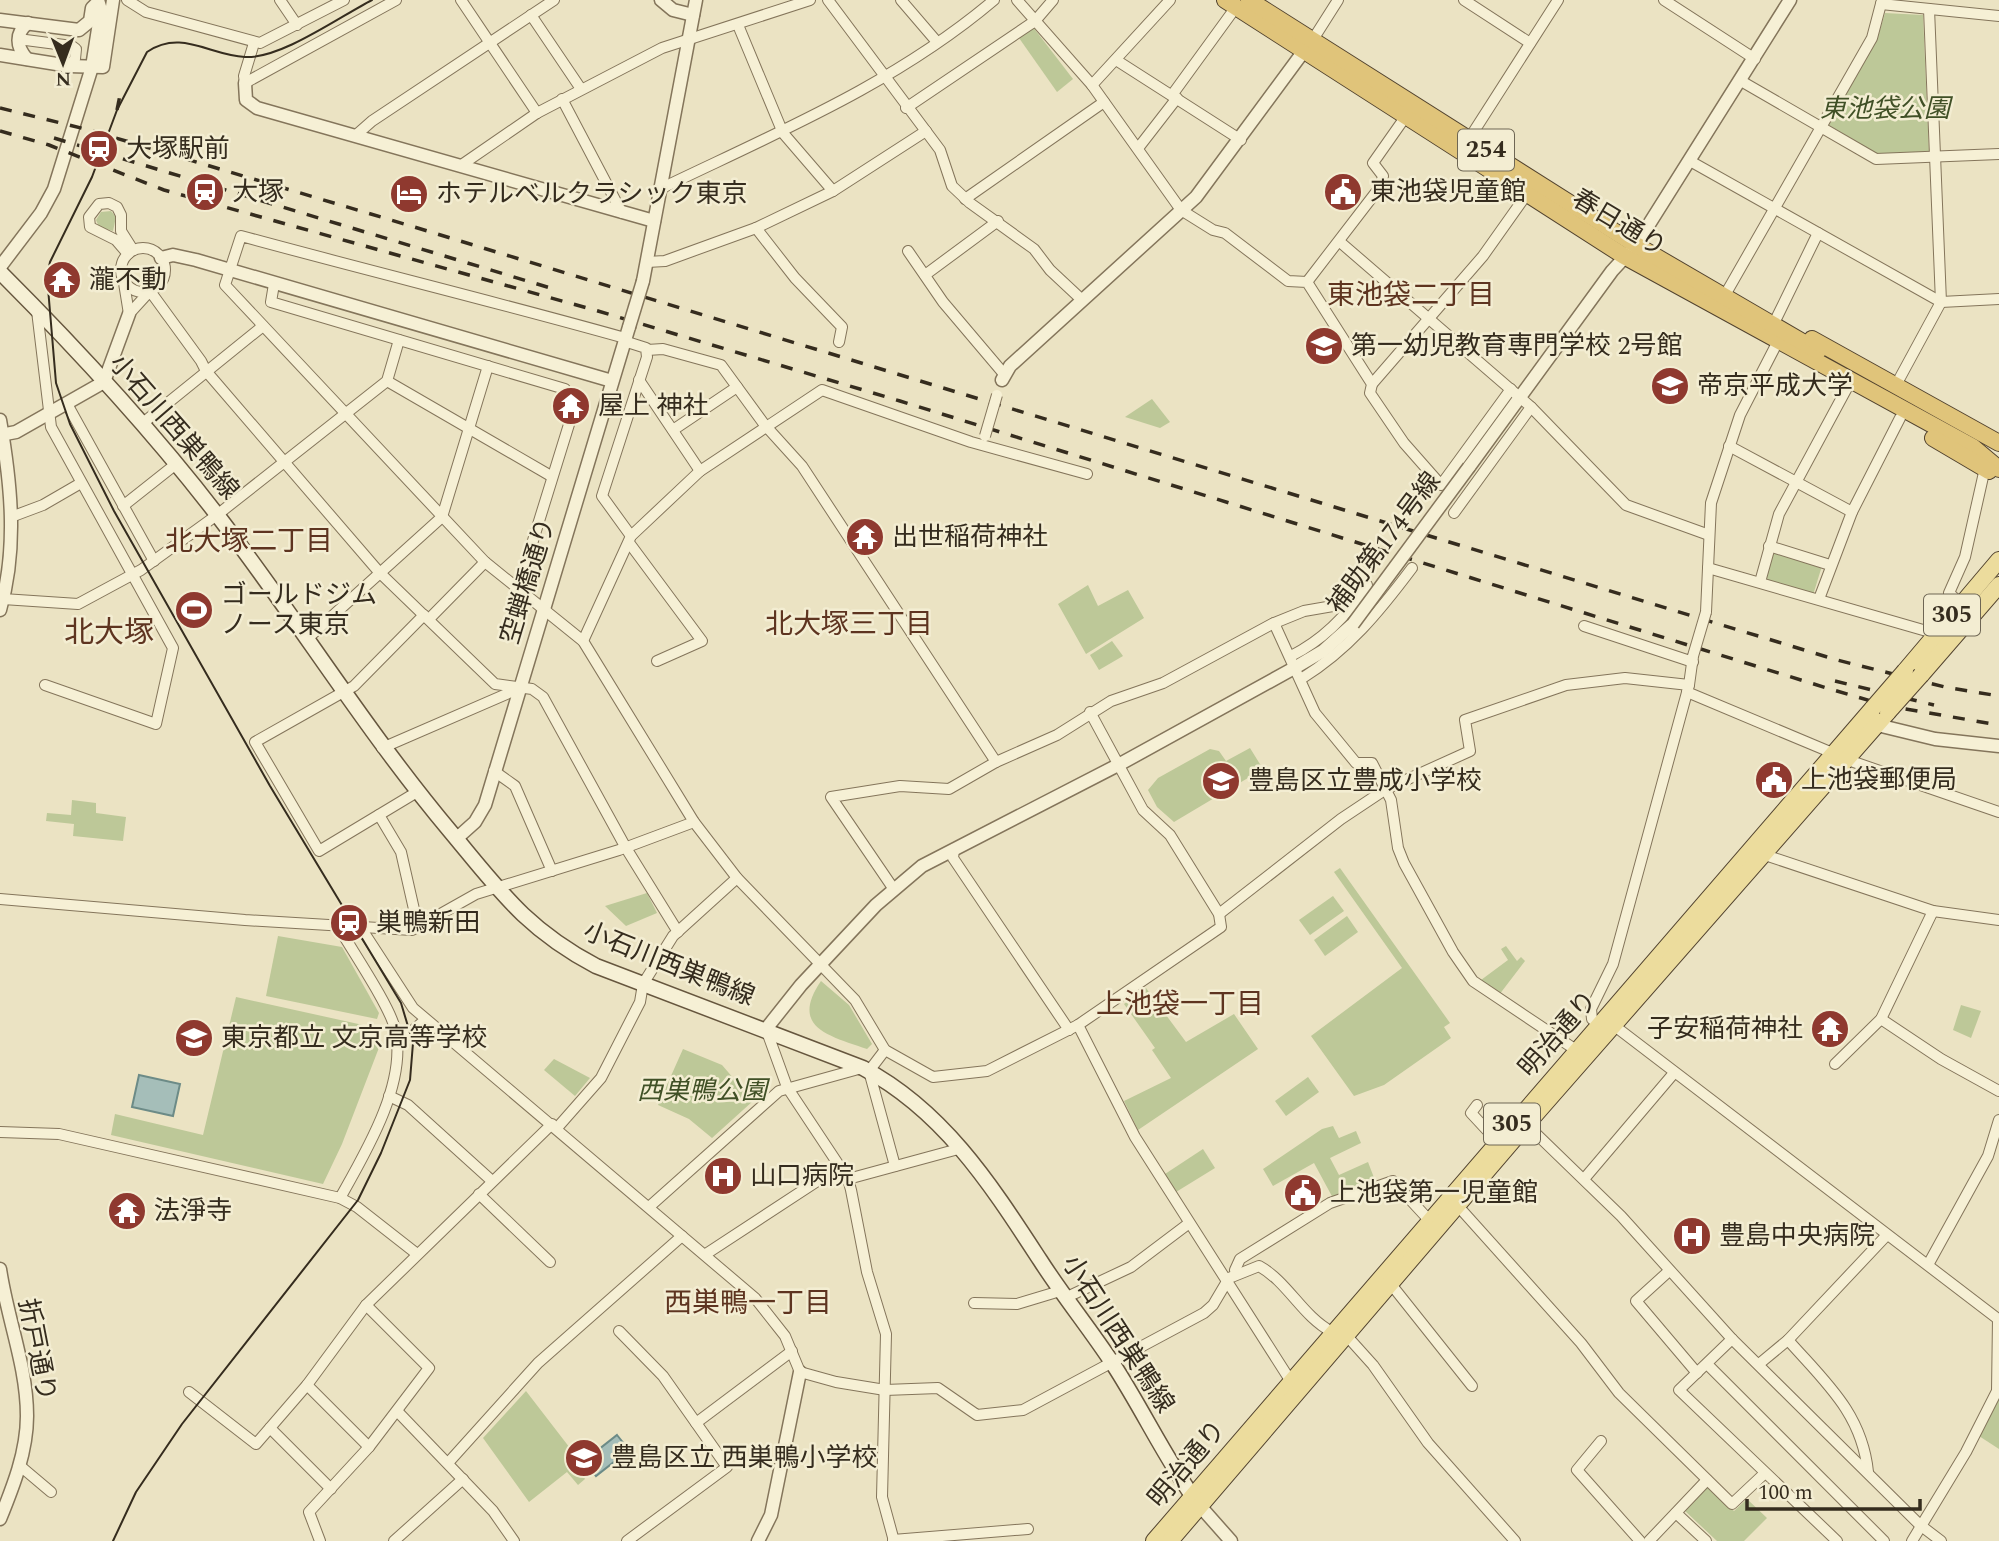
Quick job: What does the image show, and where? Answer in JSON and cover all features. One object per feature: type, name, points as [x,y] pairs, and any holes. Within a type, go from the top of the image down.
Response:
[{"type":"highway","name":"春日通り","points":[[1237,2],[1469,139],[1636,245],[1721,303],[1902,409],[1999,456]]},
{"type":"highway","name":"春日通り","points":[[1308,46],[1406,116],[1624,256],[1721,303]]},
{"type":"highway","points":[[1721,303],[1776,319],[1999,443]]},
{"type":"highway","points":[[1721,303],[1775,347],[1847,388],[1902,409],[1995,471]]},
{"type":"main road","name":"小石川西巣鴨線","points":[[0,269],[143,423],[218,515],[308,638],[382,748],[525,919],[570,952],[643,984],[866,1069],[922,1107],[962,1148],[1113,1364],[1196,1501]]},
{"type":"main road","name":"明治通り","points":[[1913,673],[1937,634],[1999,560]]},
{"type":"main road","name":"明治通り","points":[[1154,1541],[1196,1501],[1497,1141],[1523,1121],[1913,673],[1999,585]]},
{"type":"main road","name":"明治通り","points":[[1170,1541],[1196,1501],[1290,1380],[1390,1283],[1458,1206],[1576,1050],[1606,1025],[1765,855],[1841,757]]},
{"type":"street","points":[[0,55],[69,66],[103,67],[113,0]]},
{"type":"street","points":[[127,0],[146,12],[254,43],[267,42],[344,0]]},
{"type":"street","points":[[280,0],[297,25]]},
{"type":"street","points":[[245,83],[396,0]]},
{"type":"street","points":[[461,0],[537,113]]},
{"type":"street","points":[[661,0],[673,10],[693,15]]},
{"type":"street","name":"空蝉橋通り","points":[[456,839],[482,813],[643,281],[696,0]]},
{"type":"street","points":[[460,166],[537,113],[688,37],[738,25],[810,0]]},
{"type":"street","points":[[828,0],[906,108],[940,150],[952,186],[965,199],[1034,249],[1050,270],[1081,299]]},
{"type":"street","points":[[901,0],[937,42]]},
{"type":"street","points":[[660,189],[783,133],[884,78],[994,0]]},
{"type":"street","points":[[1017,0],[1092,85],[1139,147],[1181,210],[1213,230],[1225,233],[1287,281],[1307,282]]},
{"type":"street","points":[[906,108],[1035,21],[1053,0]]},
{"type":"street","points":[[1092,85],[1170,0]]},
{"type":"street","points":[[983,440],[1003,377],[1081,299],[1181,210],[1241,140],[1338,0]]},
{"type":"street","points":[[1464,0],[1530,43]]},
{"type":"street","points":[[1469,139],[1558,0]]},
{"type":"street","points":[[1664,0],[1755,59]]},
{"type":"street","name":"補助第174号線","points":[[766,1029],[819,966],[893,888],[922,866],[1120,764],[1296,667],[1323,651],[1353,624],[1469,467],[1516,393],[1624,256],[1636,245],[1741,82],[1790,0]]},
{"type":"street","points":[[0,269],[41,213],[54,189],[92,67],[102,10],[98,1],[92,8],[90,21],[79,30]]},
{"type":"street","points":[[355,136],[548,2]]},
{"type":"street","points":[[1139,147],[1237,2]]},
{"type":"street","points":[[1721,303],[1819,126],[1872,38],[1882,2],[1999,16]]},
{"type":"street","points":[[1896,386],[1941,302],[1929,9]]},
{"type":"street","points":[[531,15],[582,89]]},
{"type":"street","points":[[0,20],[79,30],[94,36],[97,44]]},
{"type":"street","points":[[27,59],[20,51],[18,39],[21,29],[28,23]]},
{"type":"street","points":[[738,25],[783,133],[833,191]]},
{"type":"street","points":[[18,39],[72,46],[76,49],[75,59],[69,66]]},
{"type":"street","points":[[254,43],[244,76],[244,93],[250,105],[622,214],[654,221]]},
{"type":"street","points":[[1116,60],[1241,140]]},
{"type":"street","points":[[1741,82],[1876,159],[1999,154]]},
{"type":"street","points":[[562,99],[622,214]]},
{"type":"street","points":[[965,199],[1104,102]]},
{"type":"street","points":[[1307,282],[1380,187],[1383,176],[1373,163],[1406,116]]},
{"type":"street","points":[[647,262],[665,261],[756,228],[833,191],[926,131]]},
{"type":"street","points":[[1689,161],[1941,302],[1999,299]]},
{"type":"street","points":[[1516,393],[1441,485],[1388,420],[1370,393],[1372,384],[1483,256],[1527,194]]},
{"type":"street","points":[[99,204],[117,207],[121,215],[121,231],[130,252],[116,240],[90,227],[89,217],[99,204]]},
{"type":"street","points":[[925,275],[998,221]]},
{"type":"street","points":[[756,228],[795,278],[842,327],[839,342]]},
{"type":"street","points":[[1776,319],[1818,233]]},
{"type":"street","points":[[996,762],[802,466],[784,449],[721,365],[663,349],[647,350],[626,335],[490,299],[416,284],[241,236],[228,270],[225,285],[228,291],[485,562],[583,641],[694,822],[737,878],[819,966],[855,1000],[885,1050],[933,1077],[987,1070],[1074,1028],[1221,927],[1219,914],[1170,835],[1143,810],[1090,712]]},
{"type":"street","points":[[1340,242],[1516,393],[1626,505],[1709,535]]},
{"type":"street","points":[[1,435],[16,432],[104,383],[129,314],[160,284],[164,274],[162,258],[150,249],[130,252],[122,263],[129,314]]},
{"type":"street","points":[[908,251],[943,302],[1003,377]]},
{"type":"street","points":[[162,258],[173,255],[228,270],[492,344],[612,381]]},
{"type":"street","points":[[123,280],[137,292],[150,291]]},
{"type":"street","points":[[1307,282],[1372,384]]},
{"type":"street","points":[[274,284],[271,302],[565,389],[575,405],[518,589]]},
{"type":"street","points":[[150,291],[206,371],[379,572],[495,684],[532,689],[543,697],[626,848],[678,932]]},
{"type":"street","points":[[37,311],[51,427],[173,648],[156,724],[44,685]]},
{"type":"street","points":[[143,423],[263,326]]},
{"type":"street","points":[[0,420],[11,517],[8,573],[2,604],[78,604],[133,575],[218,515],[387,381],[399,340]]},
{"type":"street","points":[[1775,347],[1740,415],[1711,503],[1706,612],[1613,964],[1591,1009],[1592,1019],[1606,1025],[1765,1139],[1886,1236],[1929,1263],[1998,1319],[1997,1391],[1966,1452],[1912,1541]]},
{"type":"street","points":[[647,350],[601,496],[702,641],[657,661]]},
{"type":"street","points":[[308,638],[442,516],[488,366]]},
{"type":"street","points":[[639,380],[700,471]]},
{"type":"street","points":[[387,381],[551,476]]},
{"type":"street","points":[[673,430],[737,387]]},
{"type":"street","points":[[1760,582],[1779,514],[1847,388]]},
{"type":"street","points":[[583,641],[631,540],[700,471],[822,390],[1087,474]]},
{"type":"street","points":[[67,404],[154,561]]},
{"type":"street","points":[[1454,513],[1531,407]]},
{"type":"street","points":[[1819,599],[1852,512],[1902,409]]},
{"type":"street","points":[[1730,446],[1852,512]]},
{"type":"street","points":[[124,506],[176,464]]},
{"type":"street","points":[[1962,604],[1949,593],[1965,557],[1995,471]]},
{"type":"street","points":[[11,517],[25,514],[81,483]]},
{"type":"street","points":[[1769,546],[1830,565]]},
{"type":"street","points":[[417,792],[319,850],[255,742],[354,686],[485,562]]},
{"type":"street","points":[[1296,667],[1344,650],[1375,617],[1412,568]]},
{"type":"street","points":[[1708,568],[1937,634]]},
{"type":"street","points":[[1296,667],[1356,602],[1367,585]]},
{"type":"street","points":[[893,888],[831,797],[900,786],[949,789],[996,762],[1057,735],[1111,701],[1163,683],[1274,623],[1304,611],[1356,602]]},
{"type":"street","points":[[1274,623],[1315,713],[1356,763],[1372,763],[1386,789],[1394,813],[1398,848],[1404,863],[1453,952],[1473,981],[1576,1050]]},
{"type":"street","points":[[1584,626],[1693,659]]},
{"type":"street","points":[[1219,914],[1341,819],[1386,789],[1470,751],[1465,720],[1571,684],[1625,678],[1688,688],[1841,757],[1999,812]]},
{"type":"street","points":[[382,748],[519,689]]},
{"type":"street","points":[[1875,717],[1935,739],[1999,747]]},
{"type":"street","points":[[494,771],[515,786],[552,871]]},
{"type":"street","points":[[379,815],[401,852],[418,927]]},
{"type":"street","points":[[0,899],[412,930],[476,894],[626,848],[694,822]]},
{"type":"street","points":[[954,849],[953,858],[1074,1028],[1188,1224],[1290,1380]]},
{"type":"street","points":[[1765,855],[1933,911],[1999,920]]},
{"type":"street","points":[[189,1392],[256,1444],[307,1385],[366,1305],[492,1181],[555,1126],[601,1078],[640,1002],[643,984],[678,932],[737,878]]},
{"type":"street","points":[[1835,1064],[1881,1019],[1933,911]]},
{"type":"street","points":[[338,926],[395,1026],[397,1044],[397,1074],[340,1198]]},
{"type":"street","points":[[361,928],[403,996],[425,1020],[706,1254],[755,1298],[785,1336],[800,1373],[771,1515],[758,1541]]},
{"type":"street","points":[[1881,1019],[1941,1059],[1999,1091]]},
{"type":"street","points":[[397,1044],[425,1020]]},
{"type":"street","points":[[766,1029],[788,1087],[846,1177],[867,1272],[886,1334],[882,1497],[893,1541],[1028,1529]]},
{"type":"street","points":[[649,1207],[779,1091],[866,1069],[885,1050]]},
{"type":"street","points":[[866,1069],[895,1166]]},
{"type":"street","points":[[1584,1179],[1674,1073]]},
{"type":"street","points":[[388,1096],[408,1105],[492,1181]]},
{"type":"street","points":[[1476,1105],[1471,1113],[1497,1141]]},
{"type":"street","points":[[1929,1263],[1989,1156],[1996,1141],[1999,1120]]},
{"type":"street","points":[[1523,1121],[1584,1179],[1732,1339],[1920,1525],[1941,1541]]},
{"type":"street","points":[[0,1132],[59,1134],[340,1198],[357,1207],[417,1254]]},
{"type":"street","points":[[706,1254],[825,1176],[846,1177],[962,1148]]},
{"type":"street","points":[[1237,1274],[1235,1270],[1240,1259],[1330,1203],[1393,1181],[1429,1220]]},
{"type":"street","points":[[479,1194],[550,1262]]},
{"type":"street","points":[[1458,1206],[1581,1343],[1619,1393],[1732,1504],[1765,1473]]},
{"type":"street","points":[[974,1303],[1017,1304],[1063,1295],[1131,1267],[1188,1224]]},
{"type":"street","points":[[448,1463],[538,1363],[682,1236]]},
{"type":"street","points":[[1759,1364],[1787,1340],[1886,1236]]},
{"type":"street","points":[[800,1373],[885,1390],[938,1388],[968,1412],[985,1417],[1023,1410],[1204,1313],[1237,1274],[1259,1266],[1270,1273],[1309,1317],[1339,1333],[1373,1365],[1427,1443],[1515,1541]]},
{"type":"street","name":"折戸通り","points":[[0,1269],[25,1385],[27,1417],[19,1465],[0,1519]]},
{"type":"street","points":[[1669,1271],[1636,1301],[1697,1373]]},
{"type":"street","points":[[1390,1283],[1472,1386]]},
{"type":"street","points":[[320,1541],[309,1512],[369,1447],[429,1368],[366,1305]]},
{"type":"street","points":[[619,1331],[663,1376],[727,1466],[630,1540]]},
{"type":"street","points":[[1732,1339],[1679,1390],[1837,1541]]},
{"type":"street","points":[[1787,1340],[1844,1404],[1856,1423],[1868,1472]]},
{"type":"street","points":[[696,1423],[792,1351]]},
{"type":"street","points":[[1707,1364],[1884,1541]]},
{"type":"street","points":[[307,1385],[369,1447]]},
{"type":"street","points":[[397,1411],[493,1511],[514,1541]]},
{"type":"street","points":[[270,1428],[331,1489]]},
{"type":"street","points":[[1601,1441],[1577,1470],[1640,1541]]},
{"type":"street","points":[[19,1465],[51,1492]]},
{"type":"street","points":[[394,1541],[463,1479]]},
{"type":"street","points":[[1649,1541],[1707,1480]]},
{"type":"street","points":[[1196,1501],[1231,1541]]},
{"type":"street","points":[[1676,1513],[1706,1541]]},
{"type":"green space","name":"東池袋公園","points":[[1885,13],[1923,15],[1929,152],[1877,154],[1827,124],[1877,40]]},
{"type":"green space","points":[[1033,27],[1073,79],[1057,92],[1019,38]]},
{"type":"green space","points":[[111,211],[116,217],[113,231],[99,227],[96,220],[101,212]]},
{"type":"green space","points":[[1152,399],[1170,422],[1160,428],[1125,417]]},
{"type":"green space","points":[[1773,551],[1822,566],[1813,595],[1763,580]]},
{"type":"green space","points":[[1088,585],[1098,606],[1128,590],[1144,618],[1086,654],[1058,604]]},
{"type":"green space","points":[[1112,641],[1123,656],[1099,670],[1090,655]]},
{"type":"green space","points":[[1250,748],[1263,769],[1174,822],[1157,807],[1148,790],[1158,778],[1210,749],[1219,751],[1226,761]]},
{"type":"green space","points":[[72,800],[96,803],[96,813],[126,817],[123,841],[73,836],[74,824],[46,821],[47,813],[71,815]]},
{"type":"green space","points":[[1340,868],[1450,1023],[1444,1027],[1451,1038],[1384,1085],[1354,1096],[1311,1036],[1402,968],[1334,872]]},
{"type":"green space","points":[[647,893],[657,913],[626,926],[605,906]]},
{"type":"green space","points":[[1333,896],[1344,911],[1310,935],[1299,920]]},
{"type":"green space","points":[[1347,916],[1358,932],[1325,956],[1314,940]]},
{"type":"green space","points":[[278,936],[342,947],[379,1013],[377,1019],[266,996]]},
{"type":"green space","points":[[1506,946],[1517,961],[1521,957],[1525,961],[1499,995],[1481,980],[1508,960],[1501,949]]},
{"type":"green space","points":[[821,981],[849,1005],[872,1044],[867,1049],[828,1034],[812,1020],[809,1010],[812,997]]},
{"type":"green space","points":[[1146,988],[1186,1042],[1234,1014],[1258,1049],[1138,1130],[1124,1101],[1171,1078],[1152,1050],[1155,1048],[1124,1004]]},
{"type":"green space","points":[[236,997],[372,1027],[380,1045],[342,1144],[323,1184],[111,1135],[115,1114],[203,1135]]},
{"type":"green space","points":[[1961,1005],[1981,1011],[1971,1038],[1953,1030]]},
{"type":"green space","name":"西巣鴨公園","points":[[683,1049],[722,1065],[753,1101],[712,1138],[689,1119],[658,1105]]},
{"type":"green space","points":[[554,1059],[590,1078],[575,1096],[544,1070]]},
{"type":"green space","points":[[1308,1077],[1319,1092],[1286,1116],[1275,1101]]},
{"type":"green space","points":[[1333,1126],[1339,1138],[1356,1131],[1361,1143],[1330,1158],[1339,1175],[1368,1162],[1376,1183],[1334,1200],[1314,1163],[1273,1186],[1263,1169],[1322,1129]]},
{"type":"green space","points":[[1203,1149],[1215,1168],[1176,1192],[1165,1174]]},
{"type":"green space","points":[[526,1391],[573,1452],[570,1455],[585,1479],[578,1485],[567,1472],[529,1502],[483,1438]]},
{"type":"green space","points":[[1999,1396],[1999,1449],[1979,1436]]},
{"type":"green space","points":[[1707,1485],[1734,1511],[1747,1499],[1767,1518],[1744,1541],[1717,1541],[1684,1510]]},
{"type":"water","points":[[139,1075],[180,1084],[173,1116],[132,1107]]},
{"type":"water","points":[[617,1435],[629,1450],[596,1476],[584,1461]]},
{"type":"tram line","points":[[113,1541],[136,1492],[182,1424],[358,1200],[381,1153],[410,1080],[413,1043],[401,1003],[270,786],[114,511],[70,424],[56,383],[47,276],[50,262],[92,177],[117,110],[147,52],[159,46],[183,43],[232,55],[259,56],[310,36],[372,0]]},
{"type":"railway","points":[[117,110],[120,95]]},
{"type":"railway","points":[[0,108],[89,130],[411,226],[1837,660],[1945,687],[1999,696]]},
{"type":"railway","points":[[0,131],[49,145],[164,190],[598,311],[900,401],[1830,689],[1888,706],[1999,725]]},
{"type":"railway","points":[[54,138],[557,290]]},
{"type":"railway","points":[[1835,681],[1934,705]]},
{"type":"place","name":"大塚駅前","points":[[99,149]]},
{"type":"place","name":"大塚","points":[[205,192]]},
{"type":"place","name":"東池袋児童館","points":[[1343,192]]},
{"type":"place","name":"ホテルベルクラシック東京","points":[[409,194]]},
{"type":"place","name":"瀧不動","points":[[62,280]]},
{"type":"place","name":"第一幼児教育専門学校 2号館","points":[[1324,346]]},
{"type":"place","name":"帝京平成大学","points":[[1670,386]]},
{"type":"place","name":"屋上 神社","points":[[571,406]]},
{"type":"place","name":"出世稲荷神社","points":[[865,537]]},
{"type":"place","name":"ゴールドジム ノース東京","points":[[194,610]]},
{"type":"place","name":"上池袋郵便局","points":[[1774,780]]},
{"type":"place","name":"豊島区立豊成小学校","points":[[1221,781]]},
{"type":"place","name":"巣鴨新田","points":[[349,923]]},
{"type":"place","name":"子安稲荷神社","points":[[1830,1029]]},
{"type":"place","name":"東京都立 文京高等学校","points":[[194,1038]]},
{"type":"place","name":"山口病院","points":[[723,1176]]},
{"type":"place","name":"上池袋第一児童館","points":[[1303,1193]]},
{"type":"place","name":"法淨寺","points":[[127,1211]]},
{"type":"place","name":"豊島中央病院","points":[[1692,1236]]},
{"type":"place","name":"豊島区立 西巣鴨小学校","points":[[584,1458]]},
{"type":"district","name":"東池袋二丁目","points":[[1411,295]]},
{"type":"district","name":"北大塚二丁目","points":[[249,541]]},
{"type":"district","name":"北大塚三丁目","points":[[849,624]]},
{"type":"district","name":"北大塚","points":[[109,633]]},
{"type":"district","name":"上池袋一丁目","points":[[1180,1004]]},
{"type":"district","name":"西巣鴨一丁目","points":[[748,1303]]}]
